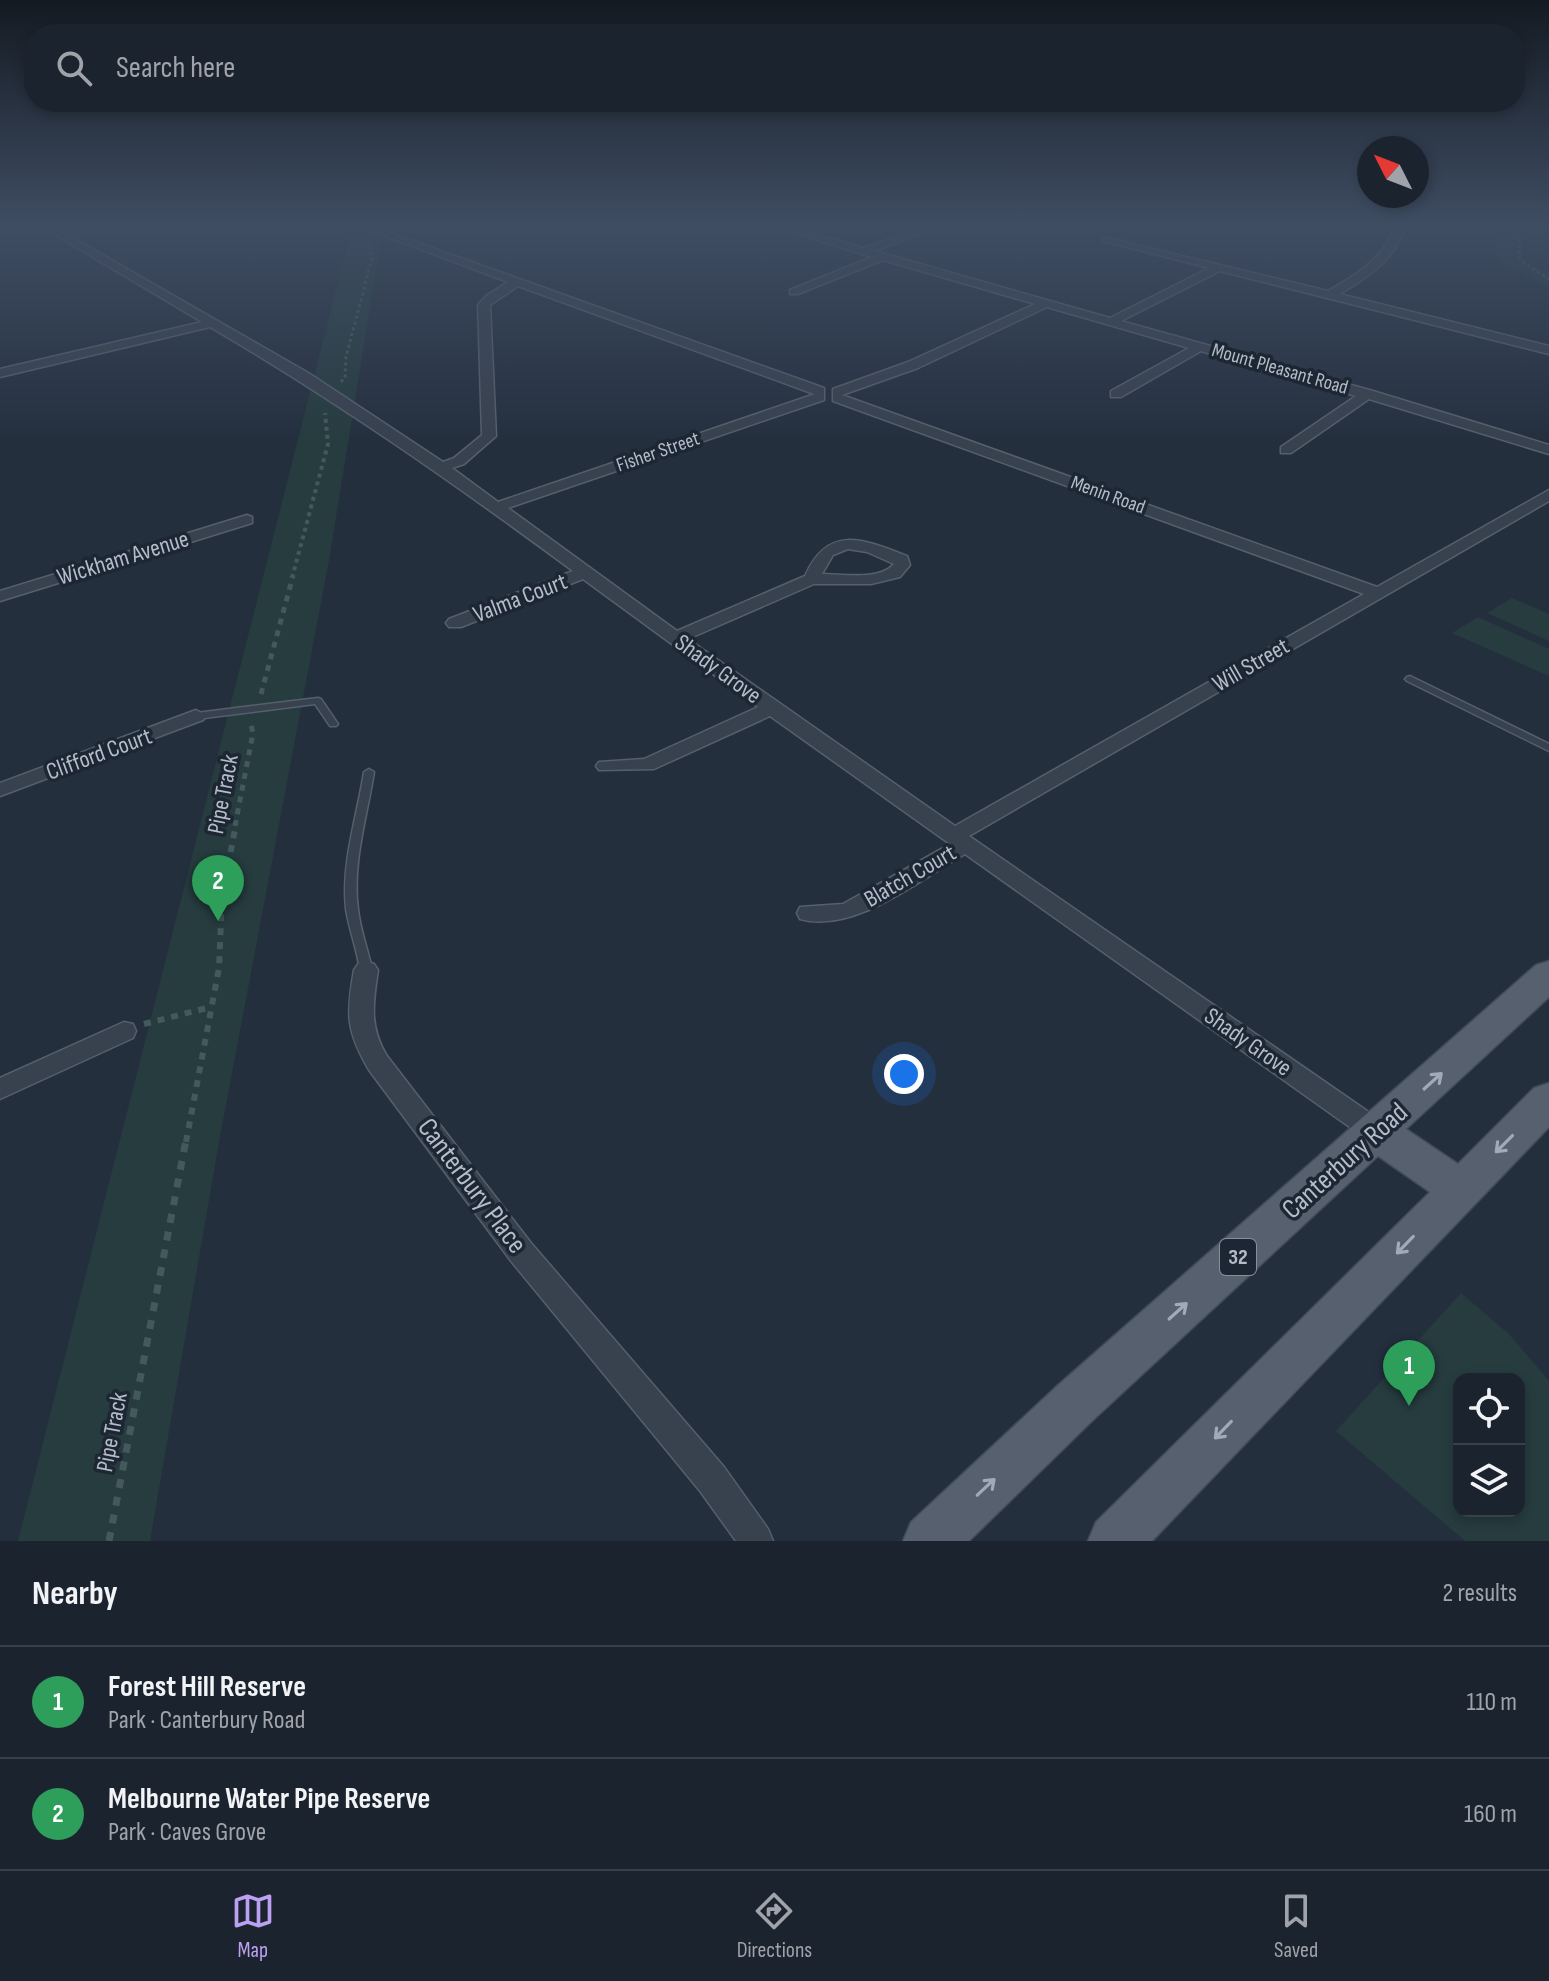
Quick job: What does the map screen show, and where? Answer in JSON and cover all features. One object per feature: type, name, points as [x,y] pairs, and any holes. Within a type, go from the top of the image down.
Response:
[{"type":"main road","name":"Canterbury Road","points":[[930,1541],[1074,1404],[1549,975]]},
{"type":"main road","points":[[1115,1541],[1549,1100]]},
{"type":"main road","points":[[1377,1132],[1460,1189]]},
{"type":"street","name":"Shady Grove","points":[[171,299],[330,393],[441,467],[771,708],[1377,1132]]},
{"type":"street","points":[[441,467],[459,461],[489,436],[484,305],[489,299]]},
{"type":"street","points":[[563,299],[819,394]]},
{"type":"street","name":"Mount Pleasant Road","points":[[1032,299],[1368,394],[1549,450]]},
{"type":"street","points":[[1112,321],[1156,299]]},
{"type":"street","points":[[1346,299],[1549,350]]},
{"type":"street","name":"Fisher Street","points":[[497,507],[819,394],[838,395],[913,365],[1046,303]]},
{"type":"street","points":[[0,373],[212,323]]},
{"type":"street","points":[[1116,394],[1200,347]]},
{"type":"street","points":[[1286,450],[1368,394]]},
{"type":"street","name":"Menin Road","points":[[838,395],[1378,593]]},
{"type":"street","name":"Will Street","points":[[960,840],[1549,495]]},
{"type":"street","name":"Wickham Avenue","points":[[0,596],[247,520]]},
{"type":"street","points":[[675,638],[812,579],[871,579],[894,574],[902,565],[901,559],[859,544],[844,543],[819,557],[812,579]]},
{"type":"street","name":"Valma Court","points":[[455,623],[585,572]]},
{"type":"street","points":[[606,766],[647,765],[771,708]]},
{"type":"street","name":"Clifford Court","points":[[0,790],[196,716]]},
{"type":"street","name":"Blatch Court","points":[[808,913],[847,912],[960,840]]},
{"type":"street","name":"Canterbury Place","points":[[366,970],[358,1025],[362,1039],[378,1063],[521,1252],[712,1479],[756,1541]]},
{"type":"street","points":[[0,1089],[124,1031]]},
{"type":"lane","points":[[1410,679],[1549,748]]},
{"type":"lane","points":[[196,716],[318,701],[333,724]]},
{"type":"lane","name":"Canterbury Place","points":[[366,970],[363,944],[352,911],[352,865],[369,772]]},
{"type":"path","name":"Pipe Track","points":[[109,1541],[219,968],[222,897],[253,733],[249,725],[252,710],[263,691],[328,444],[329,426],[321,397],[330,393],[345,377],[346,357],[361,299]]},
{"type":"path","points":[[124,1031],[168,1016],[212,1007]]},
{"type":"green space","points":[[334,299],[371,299],[329,560],[219,1142],[150,1541],[18,1541]]},
{"type":"green space","points":[[1512,598],[1549,614],[1549,641],[1487,613]]},
{"type":"green space","points":[[1478,617],[1549,649],[1549,676],[1452,633]]},
{"type":"green space","points":[[1461,1293],[1509,1334],[1549,1381],[1549,1541],[1465,1541],[1336,1431]]},
{"type":"place","name":"Melbourne Water Pipe Reserve","points":[[218,921]]},
{"type":"place","name":"Forest Hill Reserve","points":[[1409,1406]]}]
